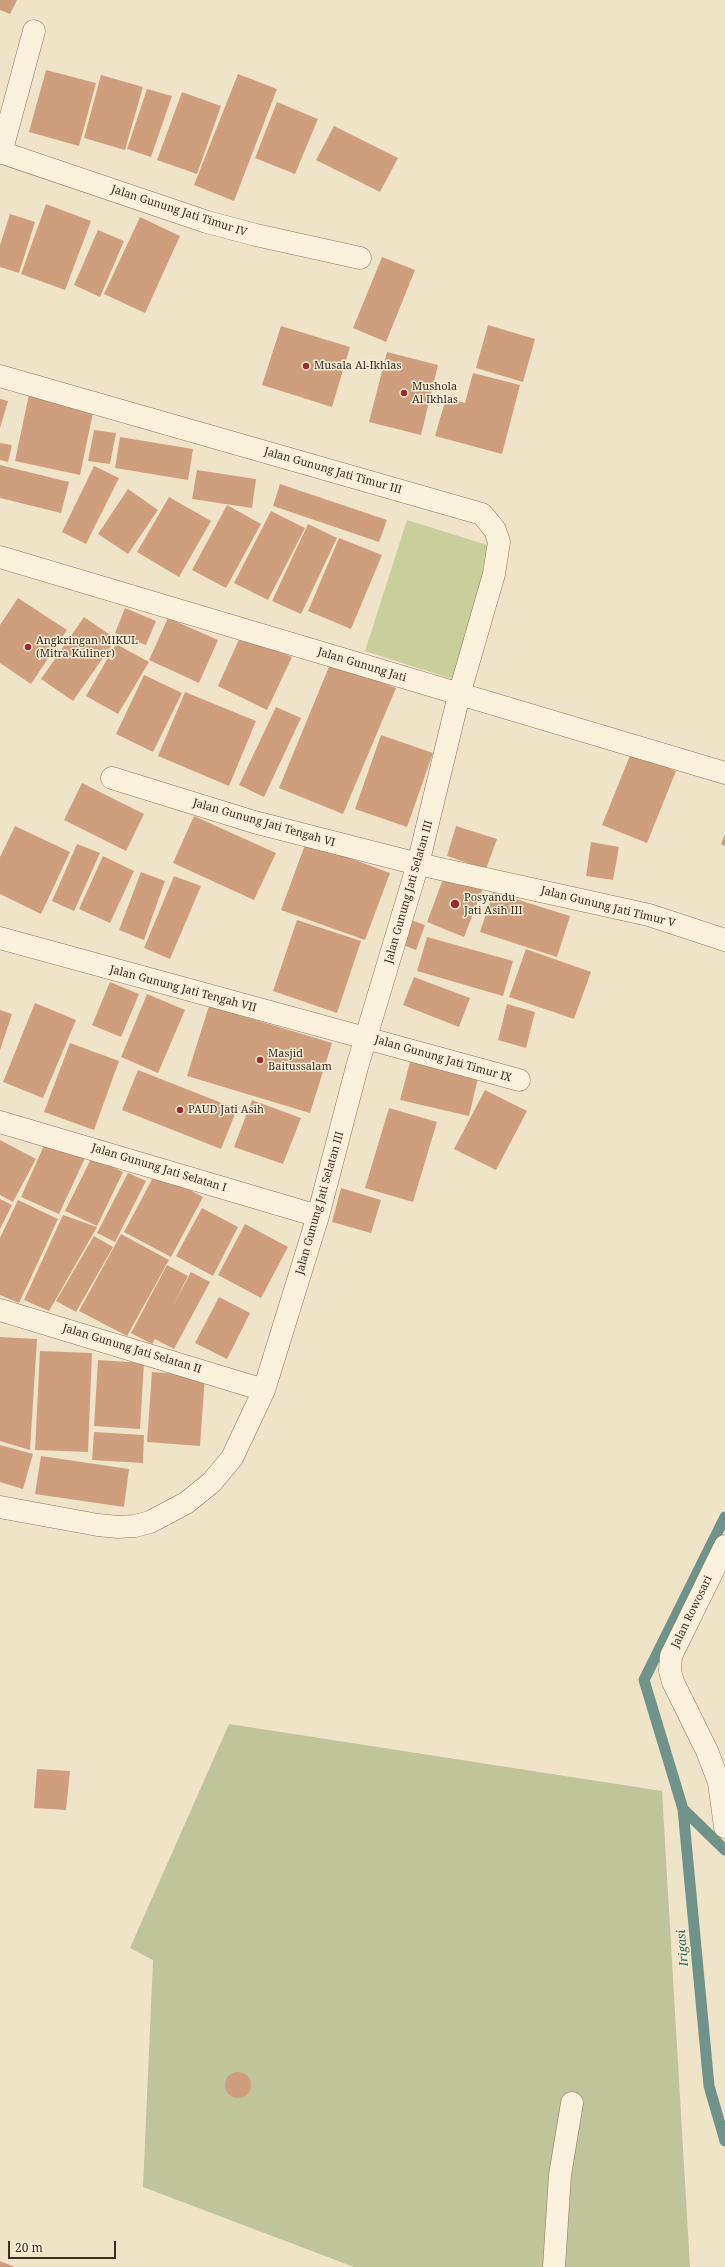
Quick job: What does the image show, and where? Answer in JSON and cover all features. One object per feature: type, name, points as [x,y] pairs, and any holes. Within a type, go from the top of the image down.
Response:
[{"type":"street","points":[[1,153],[34,31]]},
{"type":"street","name":"Jalan Gunung Jati Timur IV","points":[[1,153],[207,222],[256,236],[360,258]]},
{"type":"street","name":"Jalan Gunung Jati Timur III","points":[[0,376],[482,514],[497,534],[498,554],[459,694]]},
{"type":"street","name":"Jalan Gunung Jati","points":[[0,557],[725,773]]},
{"type":"street","name":"Jalan Gunung Jati Selatan III","points":[[0,1507],[118,1527],[150,1522],[186,1503],[212,1482],[232,1458],[264,1390],[318,1216],[367,1037],[418,864],[459,694]]},
{"type":"street","name":"Jalan Gunung Jati Tengah VI","points":[[112,778],[254,822],[418,864]]},
{"type":"street","name":"Jalan Gunung Jati Timur V","points":[[418,864],[649,915],[725,940]]},
{"type":"street","name":"Jalan Gunung Jati Tengah VII","points":[[0,938],[367,1037]]},
{"type":"street","name":"Jalan Gunung Jati Timur IX","points":[[367,1037],[519,1080]]},
{"type":"street","name":"Jalan Gunung Jati Selatan I","points":[[0,1122],[318,1216]]},
{"type":"street","name":"Jalan Gunung Jati Selatan II","points":[[0,1310],[264,1390]]},
{"type":"street","name":"Jalan Rowosari","points":[[724,1820],[716,1754],[683,1702],[673,1682],[670,1671],[671,1656],[725,1546]]},
{"type":"street","points":[[554,2267],[560,2175],[572,2103]]},
{"type":"green space","points":[[407,520],[494,547],[452,679],[365,651]]},
{"type":"green space","points":[[229,1724],[662,1791],[690,2267],[354,2267],[143,2187],[153,1960],[130,1948]]},
{"type":"building","points":[[0,0],[17,0],[10,14],[0,10]]},
{"type":"building","points":[[46,70],[96,83],[79,146],[29,132]]},
{"type":"building","points":[[238,74],[277,89],[234,201],[194,185]]},
{"type":"building","points":[[101,75],[143,87],[125,150],[84,138]]},
{"type":"building","points":[[147,89],[172,96],[151,157],[127,149]]},
{"type":"building","points":[[182,92],[221,106],[197,174],[157,160]]},
{"type":"building","points":[[277,102],[318,119],[295,174],[255,158]]},
{"type":"building","points":[[334,126],[398,158],[380,192],[316,160]]},
{"type":"building","points":[[46,204],[91,221],[65,290],[21,274]]},
{"type":"building","points":[[10,214],[35,222],[19,273],[0,267],[0,245]]},
{"type":"building","points":[[140,217],[180,236],[145,313],[104,294]]},
{"type":"building","points":[[98,230],[124,241],[100,297],[74,285]]},
{"type":"building","points":[[382,257],[415,270],[386,342],[353,328]]},
{"type":"building","points":[[488,325],[535,339],[523,382],[476,368]]},
{"type":"building","name":"Musala Al-Ikhlas","points":[[281,326],[350,347],[332,407],[262,385]]},
{"type":"building","name":"Mushola Al Ikhlas","points":[[387,352],[438,365],[421,435],[369,422]]},
{"type":"building","points":[[473,373],[520,385],[502,454],[435,436],[446,398],[465,403]]},
{"type":"building","points":[[29,394],[94,408],[80,475],[15,461]]},
{"type":"building","points":[[0,399],[8,401],[0,428]]},
{"type":"building","points":[[94,430],[116,433],[110,464],[88,461]]},
{"type":"building","points":[[120,437],[193,449],[188,480],[115,468]]},
{"type":"building","points":[[0,443],[12,445],[8,462],[0,460]]},
{"type":"building","points":[[0,465],[69,482],[61,513],[0,498]]},
{"type":"building","points":[[94,466],[119,478],[86,544],[62,532]]},
{"type":"building","points":[[197,470],[256,479],[252,508],[192,499]]},
{"type":"building","points":[[280,484],[387,520],[379,542],[273,506]]},
{"type":"building","points":[[128,489],[158,510],[128,554],[98,534]]},
{"type":"building","points":[[169,497],[211,521],[179,577],[137,552]]},
{"type":"building","points":[[227,505],[261,524],[226,588],[192,570]]},
{"type":"building","points":[[271,511],[305,528],[268,600],[234,583]]},
{"type":"building","points":[[308,524],[337,538],[301,614],[272,601]]},
{"type":"building","points":[[339,538],[382,555],[351,629],[308,611]]},
{"type":"building","name":"Angkringan MIKUL (Mitra Kuliner)","points":[[18,598],[67,630],[31,684],[0,663],[0,625]]},
{"type":"building","points":[[125,608],[156,621],[146,645],[115,633]]},
{"type":"building","points":[[84,617],[116,639],[73,701],[41,679]]},
{"type":"building","points":[[168,618],[218,640],[199,683],[149,660]]},
{"type":"building","points":[[241,635],[292,657],[267,710],[218,686]]},
{"type":"building","points":[[116,644],[149,662],[118,714],[86,696]]},
{"type":"building","points":[[331,662],[396,688],[343,814],[279,788]]},
{"type":"building","points":[[144,675],[182,693],[153,752],[116,734]]},
{"type":"building","points":[[185,692],[256,721],[229,786],[158,756]]},
{"type":"building","points":[[276,707],[301,718],[264,797],[239,785]]},
{"type":"building","points":[[381,735],[433,753],[407,827],[355,809]]},
{"type":"building","points":[[631,753],[676,771],[647,843],[602,825]]},
{"type":"building","points":[[82,783],[144,814],[126,851],[64,820]]},
{"type":"building","points":[[194,816],[276,853],[254,900],[173,863]]},
{"type":"building","points":[[15,826],[70,852],[41,914],[0,894],[0,857]]},
{"type":"building","points":[[456,826],[497,839],[486,869],[447,856]]},
{"type":"building","points":[[725,834],[725,846],[721,844]]},
{"type":"building","points":[[306,842],[390,873],[365,940],[281,910]]},
{"type":"building","points":[[591,842],[619,847],[613,880],[586,876]]},
{"type":"building","points":[[77,844],[100,853],[74,911],[52,901]]},
{"type":"building","points":[[103,856],[134,871],[110,923],[79,909]]},
{"type":"building","name":"Posyandu Jati Asih III","points":[[446,871],[484,886],[464,937],[427,922]]},
{"type":"building","points":[[141,872],[165,881],[144,940],[119,930]]},
{"type":"building","points":[[174,876],[201,886],[170,959],[144,948]]},
{"type":"building","points":[[493,892],[570,916],[557,957],[480,932]]},
{"type":"building","points":[[408,919],[425,925],[416,950],[398,943]]},
{"type":"building","points":[[297,920],[361,941],[337,1013],[273,991]]},
{"type":"building","points":[[427,937],[513,961],[503,996],[417,971]]},
{"type":"building","points":[[526,949],[591,972],[574,1019],[509,997]]},
{"type":"building","points":[[414,977],[470,998],[459,1027],[403,1005]]},
{"type":"building","points":[[110,982],[139,994],[121,1037],[92,1025]]},
{"type":"building","points":[[147,994],[185,1010],[158,1073],[121,1057]]},
{"type":"building","points":[[35,1003],[76,1020],[43,1098],[3,1082]]},
{"type":"building","points":[[507,1004],[535,1012],[526,1048],[498,1040]]},
{"type":"building","name":"Masjid Baitussalam","points":[[209,1006],[332,1043],[310,1113],[187,1076]]},
{"type":"building","points":[[0,1010],[12,1014],[0,1050]]},
{"type":"building","points":[[70,1043],[119,1061],[94,1130],[44,1112]]},
{"type":"building","points":[[411,1058],[479,1074],[469,1116],[400,1100]]},
{"type":"building","name":"PAUD Jati Asih","points":[[138,1070],[237,1109],[221,1149],[122,1110]]},
{"type":"building","points":[[485,1090],[527,1111],[496,1170],[454,1149]]},
{"type":"building","points":[[252,1100],[301,1118],[283,1164],[234,1147]]},
{"type":"building","points":[[389,1108],[437,1122],[413,1202],[365,1188]]},
{"type":"building","points":[[0,1140],[36,1159],[13,1202],[0,1195]]},
{"type":"building","points":[[46,1141],[85,1158],[59,1214],[21,1197]]},
{"type":"building","points":[[92,1157],[123,1172],[97,1226],[65,1211]]},
{"type":"building","points":[[156,1172],[203,1197],[171,1257],[124,1232]]},
{"type":"building","points":[[128,1173],[146,1181],[115,1242],[97,1233]]},
{"type":"building","points":[[341,1188],[381,1200],[371,1233],[332,1222]]},
{"type":"building","points":[[0,1199],[12,1205],[0,1229]]},
{"type":"building","points":[[18,1200],[58,1219],[19,1303],[0,1295],[0,1238]]},
{"type":"building","points":[[202,1208],[238,1227],[213,1276],[176,1256]]},
{"type":"building","points":[[63,1215],[97,1227],[49,1311],[24,1300]]},
{"type":"building","points":[[245,1224],[288,1247],[261,1298],[218,1275]]},
{"type":"building","points":[[121,1234],[169,1260],[127,1336],[79,1311]]},
{"type":"building","points":[[94,1236],[113,1247],[76,1312],[56,1301]]},
{"type":"building","points":[[167,1265],[188,1276],[172,1308],[191,1272],[210,1282],[174,1349],[155,1339],[152,1344],[131,1333]]},
{"type":"building","points":[[219,1297],[250,1313],[227,1359],[195,1343]]},
{"type":"building","points":[[0,1337],[37,1339],[30,1450],[0,1441]]},
{"type":"building","points":[[40,1351],[92,1353],[88,1452],[35,1450]]},
{"type":"building","points":[[98,1360],[144,1363],[140,1429],[94,1426]]},
{"type":"building","points":[[152,1372],[205,1376],[200,1446],[147,1442]]},
{"type":"building","points":[[94,1432],[144,1435],[143,1463],[92,1460]]},
{"type":"building","points":[[0,1445],[33,1454],[23,1489],[0,1482]]},
{"type":"building","points":[[41,1456],[129,1469],[124,1507],[35,1494]]},
{"type":"building","points":[[37,1769],[70,1771],[66,1810],[34,1808]]},
{"type":"building","points":[[238,2072],[247,2076],[251,2085],[247,2094],[238,2098],[229,2094],[225,2085],[229,2076]]},
{"type":"building","points":[[0,2261],[15,2267],[0,2267]]},
{"type":"waterway","name":"Irigasi","points":[[725,1517],[644,1680],[683,1809],[709,2086],[725,2141]]},
{"type":"waterway","name":"Irigasi","points":[[683,1809],[725,1850]]},
{"type":"place","name":"Musala Al-Ikhlas","points":[[306,366]]},
{"type":"place","name":"Mushola Al Ikhlas","points":[[404,393]]},
{"type":"place","name":"Angkringan MIKUL (Mitra Kuliner)","points":[[28,647]]},
{"type":"place","name":"Posyandu Jati Asih III","points":[[455,904]]},
{"type":"place","name":"Masjid Baitussalam","points":[[260,1060]]},
{"type":"place","name":"PAUD Jati Asih","points":[[180,1110]]}]
